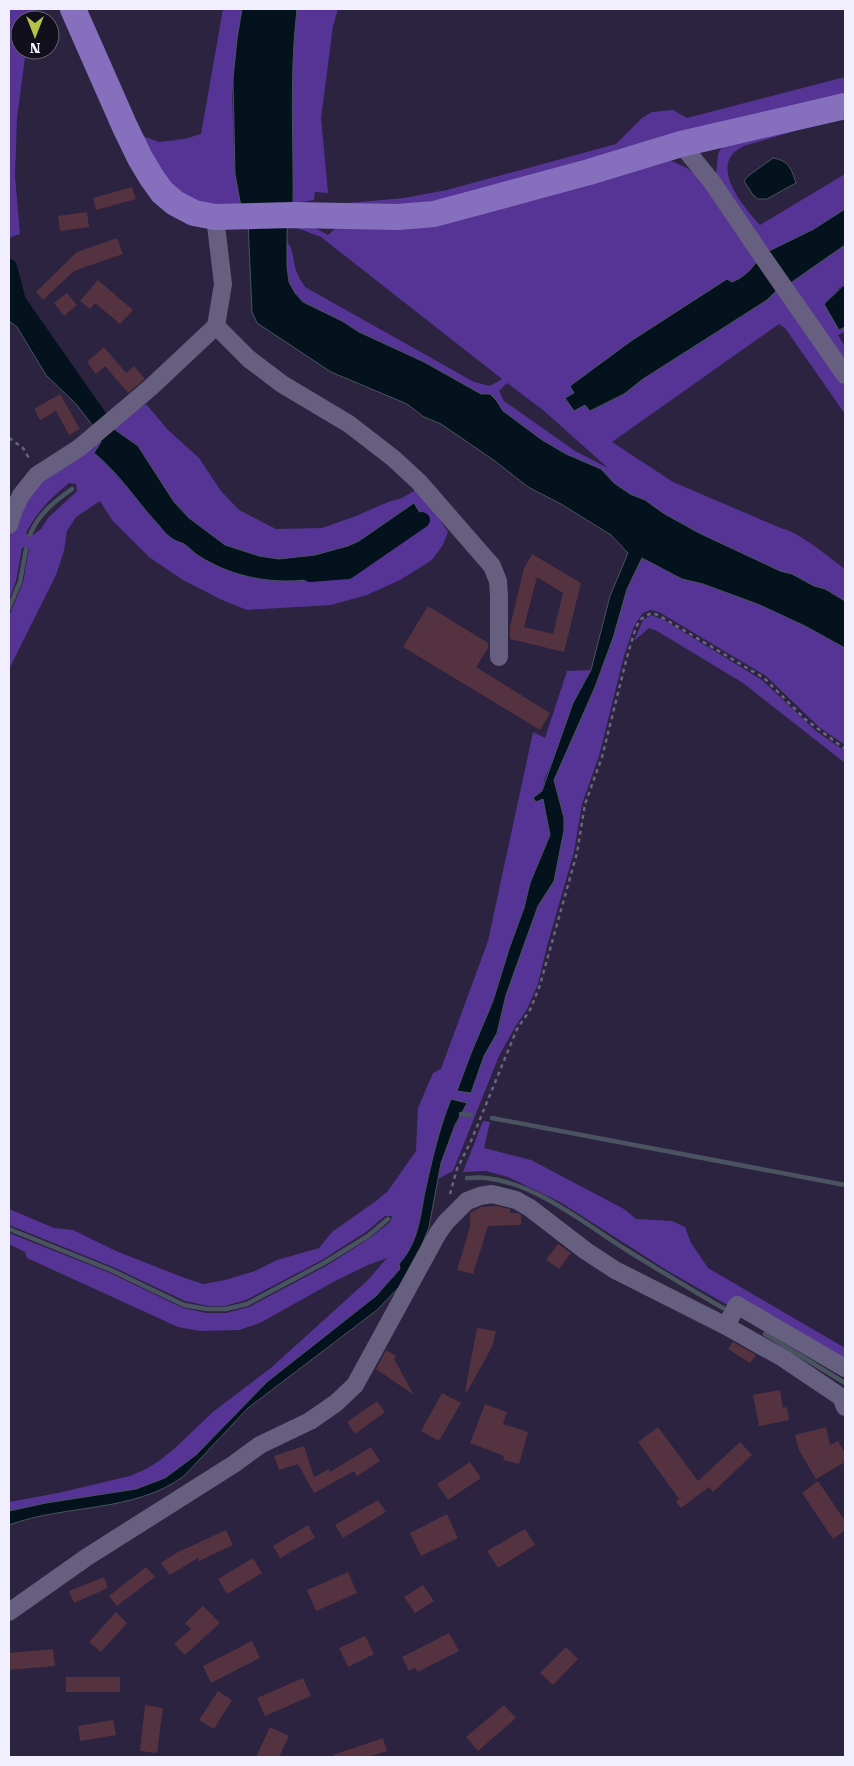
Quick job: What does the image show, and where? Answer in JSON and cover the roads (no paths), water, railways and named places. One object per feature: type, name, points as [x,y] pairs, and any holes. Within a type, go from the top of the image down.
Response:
[{"type":"main road","points":[[73,9],[133,142],[152,178],[162,192],[175,203],[194,213],[227,216],[293,215],[398,218],[434,214],[589,172],[682,144],[845,106]]},
{"type":"street","points":[[682,144],[712,182],[845,375]]},
{"type":"street","points":[[9,525],[21,495],[37,475],[80,448],[150,388],[216,326],[222,284],[227,216]]},
{"type":"street","points":[[216,326],[249,359],[282,384],[349,424],[393,458],[419,482],[492,566],[499,588],[499,657]]},
{"type":"street","points":[[9,1612],[87,1557],[234,1464],[260,1445],[310,1421],[336,1403],[355,1384],[438,1233],[456,1210],[467,1201],[480,1196],[492,1194],[516,1200],[556,1226],[586,1251],[616,1270],[726,1326],[783,1358],[841,1397],[845,1407]]},
{"type":"street","points":[[726,1326],[737,1305],[845,1368]]},
{"type":"water","points":[[242,9],[297,9],[292,85],[293,212],[242,212],[235,174],[233,79]]},
{"type":"water","points":[[773,158],[783,161],[789,166],[796,183],[767,199],[758,199],[744,181]]},
{"type":"water","points":[[845,209],[845,245],[789,284],[767,252],[814,229]]},
{"type":"water","points":[[290,220],[287,232],[289,282],[303,302],[342,321],[359,332],[424,362],[481,394],[490,394],[503,411],[542,440],[566,454],[601,469],[614,483],[630,494],[645,500],[663,513],[699,533],[780,571],[792,574],[814,586],[825,589],[845,601],[845,648],[805,626],[760,605],[703,584],[682,579],[642,558],[627,589],[613,638],[595,687],[554,780],[564,818],[564,830],[554,881],[538,906],[506,995],[497,1033],[484,1056],[471,1093],[457,1091],[493,1001],[524,908],[530,883],[550,835],[543,799],[536,802],[533,798],[542,791],[573,703],[591,670],[610,596],[628,553],[611,535],[561,504],[528,487],[495,461],[441,424],[424,417],[407,404],[331,372],[257,323],[252,312],[248,221]]},
{"type":"water","points":[[758,260],[778,289],[767,300],[643,379],[624,394],[590,411],[585,405],[574,411],[565,398],[574,393],[570,386],[631,341],[727,279],[732,282],[743,276]]},
{"type":"water","points":[[845,284],[845,327],[839,330],[824,304]]},
{"type":"water","points":[[9,287],[28,322],[46,342],[54,357],[75,385],[104,419],[93,426],[76,404],[46,375],[17,327],[9,321]]},
{"type":"water","points":[[111,427],[138,446],[174,502],[189,518],[225,545],[259,556],[279,559],[315,555],[359,541],[414,503],[420,513],[410,521],[413,526],[406,534],[389,546],[370,557],[320,577],[287,581],[241,575],[212,564],[169,536],[119,477],[94,453],[101,442],[99,439]]},
{"type":"water","points":[[451,1099],[467,1103],[455,1125],[441,1163],[429,1227],[420,1250],[400,1286],[377,1310],[248,1408],[184,1476],[164,1488],[121,1502],[31,1518],[9,1525],[9,1511],[46,1503],[136,1489],[165,1478],[196,1455],[267,1382],[376,1296],[400,1269],[399,1264],[414,1239],[420,1221],[436,1145]]},
{"type":"waterway","points":[[9,267],[18,301],[99,417]]},
{"type":"waterway","points":[[30,535],[42,514],[72,489]]},
{"type":"waterway","points":[[310,574],[348,571],[422,520]]},
{"type":"waterway","points":[[9,608],[20,582],[26,549]]},
{"type":"waterway","points":[[461,1114],[471,1115]]},
{"type":"waterway","points":[[492,1118],[845,1185]]},
{"type":"waterway","points":[[467,1178],[504,1181],[541,1196],[723,1308]]},
{"type":"waterway","points":[[9,1229],[111,1270],[184,1305],[207,1309],[226,1309],[247,1304],[324,1263],[368,1236],[388,1219]]},
{"type":"waterway","points":[[765,1334],[845,1383]]}]
